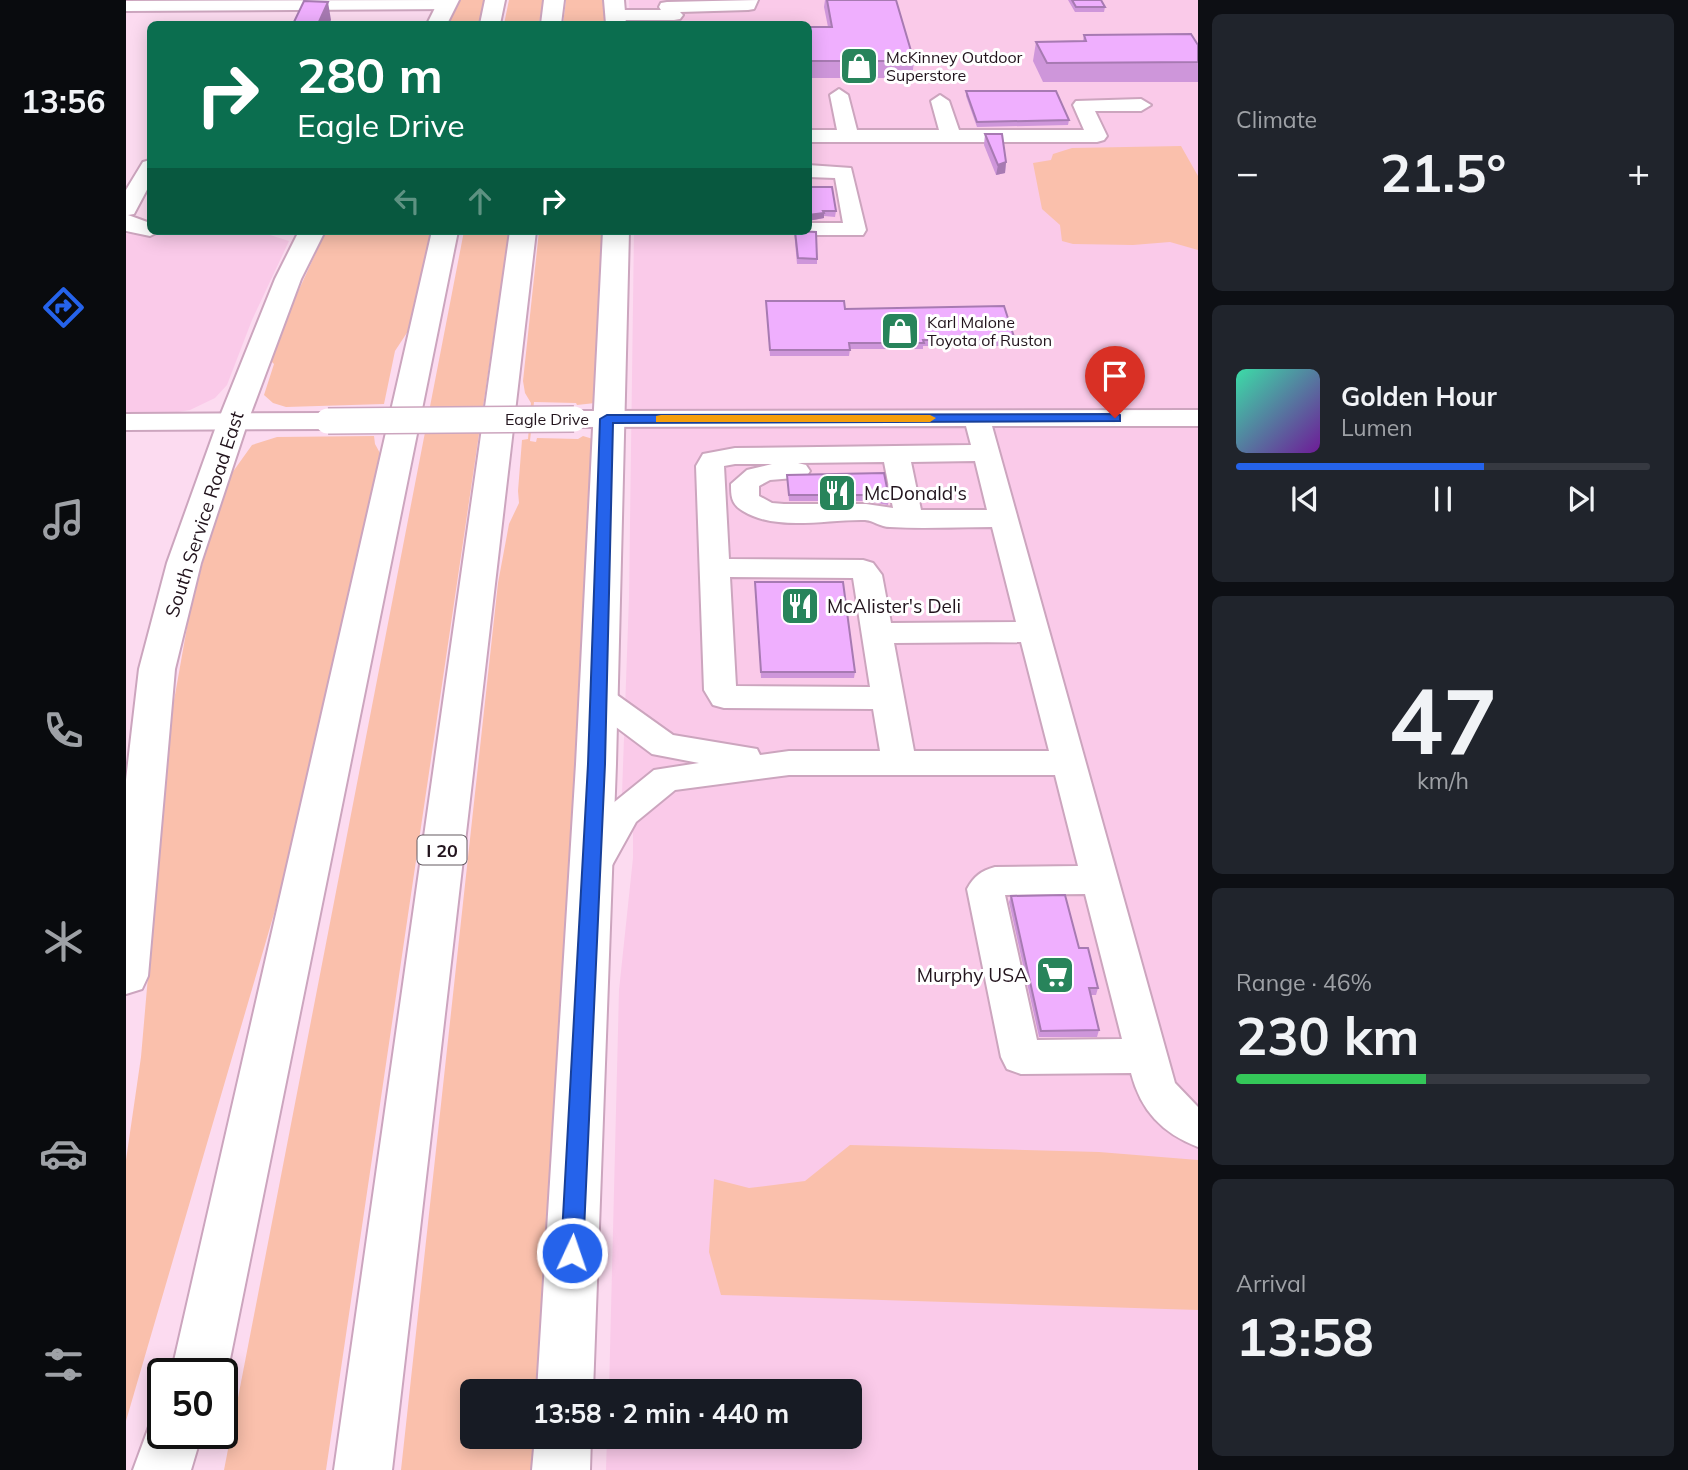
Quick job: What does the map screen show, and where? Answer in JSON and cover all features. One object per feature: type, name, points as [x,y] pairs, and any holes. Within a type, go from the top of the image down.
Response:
[{"type":"main road","points":[[491,21],[495,0]]},
{"type":"main road","points":[[551,21],[554,0]]},
{"type":"main road","points":[[439,21],[448,3]]},
{"type":"main road","name":"South Service Road East","points":[[126,976],[157,669],[184,563],[233,421],[288,279],[310,235]]},
{"type":"main road","points":[[204,1349],[443,235]]},
{"type":"main road","name":"I 20","points":[[363,1470],[522,235]]},
{"type":"main road","points":[[566,1379],[598,698],[590,419],[616,235]]},
{"type":"main road","points":[[162,1470],[169,1449]]},
{"type":"main road","points":[[179,1470],[184,1449]]},
{"type":"main road","points":[[561,1470],[562,1449]]},
{"type":"street","points":[[615,8],[669,9],[745,5],[750,0]]},
{"type":"street","points":[[126,6],[155,3],[245,6],[448,3]]},
{"type":"street","points":[[236,21],[245,6]]},
{"type":"street","points":[[812,230],[855,230],[846,179],[843,116],[839,95]]},
{"type":"street","points":[[940,101],[951,136]]},
{"type":"street","points":[[812,145],[951,136],[1097,136],[1083,105],[1145,114]]},
{"type":"street","points":[[820,116],[843,116]]},
{"type":"street","points":[[812,137],[843,141]]},
{"type":"street","points":[[126,209],[147,171]]},
{"type":"street","points":[[812,172],[846,179]]},
{"type":"street","points":[[812,186],[846,179]]},
{"type":"street","points":[[126,221],[147,231]]},
{"type":"street","points":[[977,418],[1162,1102],[1184,1122],[1198,1128]]},
{"type":"street","name":"Eagle Drive","points":[[126,422],[1198,418]]},
{"type":"street","points":[[909,519],[866,512],[768,511],[750,505],[743,492],[750,480],[772,471],[986,453]]},
{"type":"street","points":[[888,698],[724,697],[720,690],[710,466],[713,460],[721,457],[897,462]]},
{"type":"street","points":[[897,462],[909,519]]},
{"type":"street","points":[[713,520],[1004,518]]},
{"type":"street","points":[[716,568],[863,569],[867,575],[900,763]]},
{"type":"street","points":[[877,633],[1034,632]]},
{"type":"street","points":[[598,698],[664,746],[789,762],[1070,763]]},
{"type":"street","points":[[592,867],[624,813],[666,779],[789,762]]},
{"type":"street","points":[[1101,880],[995,881],[985,889],[1021,1057],[1148,1056]]},
{"type":"shaded area","points":[[459,0],[486,0],[481,21],[449,21]]},
{"type":"shaded area","points":[[509,0],[543,0],[540,21],[505,21]]},
{"type":"shaded area","points":[[566,0],[604,0],[606,21],[563,21]]},
{"type":"shaded area","points":[[629,0],[1198,0],[1198,1470],[606,1470],[607,1449],[862,1449],[862,1379],[609,1379],[619,990],[633,858],[633,820],[622,794],[629,597],[634,235],[812,235],[812,21],[630,21]]},
{"type":"shaded area","points":[[1181,146],[1198,176],[1198,250],[1170,242],[1133,245],[1073,244],[1062,241],[1060,225],[1042,209],[1033,163],[1051,160],[1053,154],[1072,148]]},
{"type":"shaded area","points":[[126,234],[270,235],[289,241],[252,320],[227,385],[215,398],[190,410],[126,416]]},
{"type":"shaded area","points":[[324,235],[433,235],[412,325],[395,351],[384,404],[286,407],[273,403],[264,395],[274,364],[270,360]]},
{"type":"shaded area","points":[[463,235],[508,235],[326,1470],[224,1470],[228,1449],[238,1449],[238,1398]]},
{"type":"shaded area","points":[[539,235],[604,235],[595,403],[577,405],[534,402],[530,441],[536,442],[537,438],[578,439],[583,436],[593,439],[542,1379],[460,1379],[460,1449],[537,1449],[536,1470],[401,1470],[498,583],[509,524],[519,503],[522,440],[528,439],[531,403],[525,393],[523,381]]},
{"type":"shaded area","points":[[374,436],[381,455],[304,799],[278,900],[126,1421],[126,1160],[141,1057],[170,723],[189,616],[206,550],[232,473],[252,445],[277,437]]},
{"type":"shaded area","points":[[850,1145],[1099,1152],[1198,1160],[1198,1310],[721,1295],[709,1252],[714,1179],[749,1188],[805,1181]]},
{"type":"building","points":[[827,0],[896,0],[914,61],[812,61],[812,27],[832,27]]},
{"type":"building","points":[[1072,0],[1101,0],[1105,7],[1076,7]]},
{"type":"building","points":[[304,1],[328,2],[319,21],[294,21]]},
{"type":"building","points":[[1191,34],[1198,45],[1198,62],[1047,63],[1036,42],[1086,41],[1084,35]]},
{"type":"building","points":[[966,91],[1056,91],[1069,120],[977,122]]},
{"type":"building","points":[[985,134],[1002,134],[1006,162],[998,165]]},
{"type":"building","points":[[812,187],[832,187],[836,211],[823,211],[824,213],[812,214]]},
{"type":"building","points":[[812,232],[816,232],[817,259],[798,258],[795,235],[812,235]]},
{"type":"building","name":"Karl Malone Toyota of Ruston","points":[[766,301],[844,301],[845,309],[1004,306],[1015,340],[849,343],[850,350],[770,350]]},
{"type":"building","points":[[884,473],[889,498],[867,495],[789,495],[787,475]]},
{"type":"building","points":[[755,582],[843,582],[855,672],[761,672]]},
{"type":"building","points":[[1065,895],[1079,948],[1088,948],[1098,988],[1089,988],[1099,1030],[1041,1031],[1011,896]]},
{"type":"slow traffic","points":[[661,419],[930,418]]},
{"type":"place","name":"McKinney Outdoor Superstore","points":[[859,66]]},
{"type":"place","name":"Karl Malone Toyota of Ruston","points":[[900,331]]},
{"type":"place","name":"McDonald's","points":[[837,493]]},
{"type":"place","name":"McAlister's Deli","points":[[800,606]]},
{"type":"place","name":"Murphy USA","points":[[1055,975]]},
{"type":"route","points":[[572,1253],[597,764],[607,419],[1115,418]]}]
